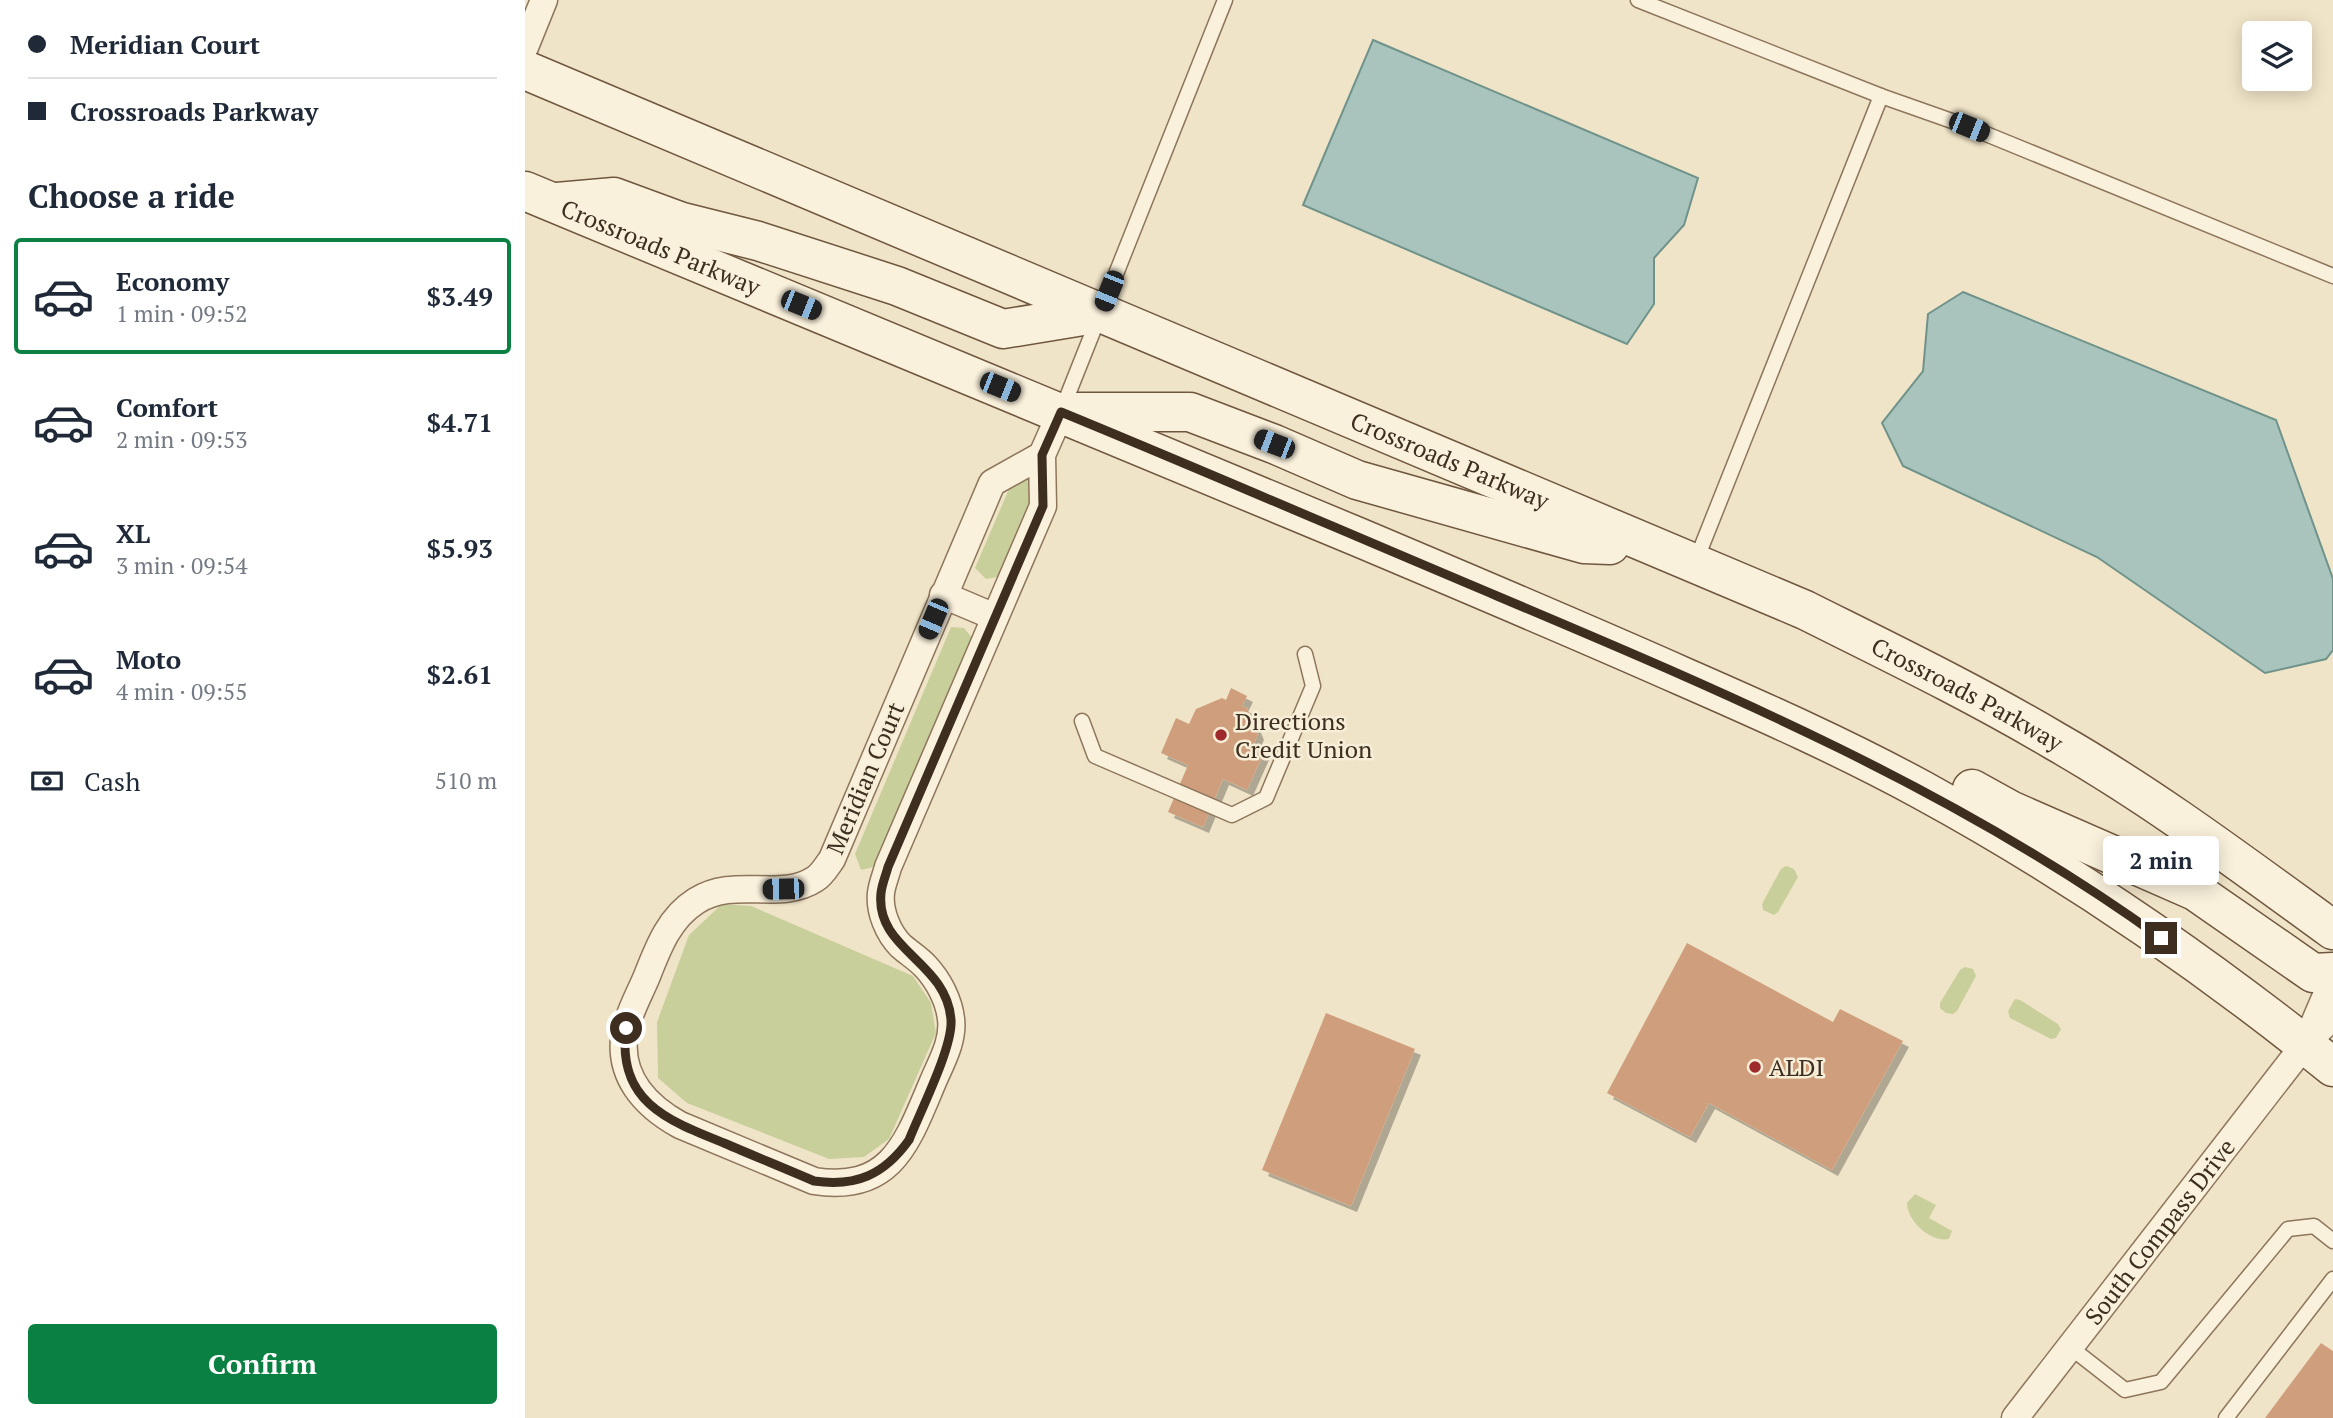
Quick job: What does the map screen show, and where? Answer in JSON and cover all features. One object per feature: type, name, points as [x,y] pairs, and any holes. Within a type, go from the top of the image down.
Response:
[{"type":"street","points":[[525,47],[544,0]]},
{"type":"street","name":"Crossroads Parkway","points":[[525,70],[1839,627],[1932,673],[2057,741],[2197,830],[2333,930]]},
{"type":"street","points":[[538,197],[614,197],[682,222],[758,241],[897,286],[1003,329],[1101,313]]},
{"type":"street","name":"Crossroads Parkway","points":[[538,197],[1061,412],[1792,724],[1919,788],[2021,846],[2140,923],[2319,1056]]},
{"type":"street","points":[[1061,412],[1191,412],[1357,480],[1584,544],[1658,548]]},
{"type":"street","name":"Meridian Court","points":[[1042,455],[992,483],[832,859],[817,878],[797,888],[739,888],[717,891],[680,914],[661,941],[626,1028],[624,1048],[631,1081],[641,1095],[664,1116],[680,1125],[814,1181],[832,1184],[852,1182],[887,1166],[909,1140],[950,1040],[951,1019],[937,981],[924,965],[899,944],[890,931],[883,913],[881,893],[888,867],[1043,506],[1042,455],[1061,412]]},
{"type":"street","points":[[943,595],[995,617]]},
{"type":"street","points":[[1792,724],[1975,790],[2010,810],[2195,891],[2313,973],[2333,972]]},
{"type":"street","name":"South Compass Drive","points":[[2319,1056],[2333,979]]},
{"type":"street","name":"South Compass Drive","points":[[2015,1418],[2070,1347],[2319,1056],[2333,1016]]},
{"type":"lane","points":[[1061,412],[1224,0]]},
{"type":"lane","points":[[1638,0],[1881,96],[1969,127],[2333,276]]},
{"type":"lane","points":[[1695,564],[1881,96]]},
{"type":"lane","points":[[1082,721],[1095,756],[1232,815],[1266,797],[1313,686],[1305,654]]},
{"type":"lane","points":[[2070,1347],[2125,1390],[2161,1382],[2288,1228],[2314,1226],[2333,1241]]},
{"type":"lane","points":[[2226,1418],[2333,1279]]},
{"type":"green space","points":[[1015,475],[1040,479],[998,577],[986,579],[975,568]]},
{"type":"green space","points":[[951,627],[964,628],[973,639],[878,866],[861,870],[855,854]]},
{"type":"green space","points":[[1786,866],[1794,869],[1798,877],[1774,915],[1763,910],[1762,904],[1781,869]]},
{"type":"green space","points":[[722,904],[751,906],[913,976],[931,1003],[936,1033],[889,1139],[864,1157],[829,1159],[687,1103],[658,1078],[657,1022],[689,935]]},
{"type":"green space","points":[[1965,967],[1973,969],[1976,976],[1957,1011],[1953,1014],[1946,1013],[1940,1008],[1940,1003],[1960,970]]},
{"type":"green space","points":[[2015,999],[2058,1024],[2061,1029],[2056,1038],[2051,1039],[2010,1018],[2008,1011]]},
{"type":"green space","points":[[1915,1194],[1936,1205],[1929,1218],[1952,1231],[1949,1239],[1935,1238],[1928,1234],[1911,1217],[1907,1203]]},
{"type":"water","points":[[1373,40],[1698,178],[1684,225],[1654,258],[1654,304],[1627,344],[1303,205]]},
{"type":"water","points":[[1963,292],[2276,420],[2333,579],[2333,650],[2326,659],[2265,673],[2097,557],[1903,466],[1882,423],[1923,371],[1928,314]]},
{"type":"building","points":[[1231,688],[1247,696],[1242,706],[1247,708],[1258,734],[1251,749],[1263,754],[1247,790],[1223,779],[1203,827],[1168,812],[1188,765],[1161,753],[1176,718],[1189,724],[1196,709],[1222,698],[1226,700]]},
{"type":"building","name":"ALDI","points":[[1687,943],[1833,1022],[1840,1009],[1903,1041],[1832,1170],[1709,1103],[1690,1137],[1607,1093]]},
{"type":"building","points":[[1326,1013],[1415,1049],[1351,1206],[1262,1170]]},
{"type":"building","points":[[2321,1343],[2333,1351],[2333,1418],[2265,1418]]},
{"type":"place","name":"Directions Credit Union","points":[[1221,735]]},
{"type":"place","name":"ALDI","points":[[1755,1067]]},
{"type":"route","points":[[626,1028],[626,1066],[631,1081],[650,1106],[680,1125],[814,1181],[832,1184],[852,1182],[868,1176],[887,1166],[909,1140],[950,1040],[951,1019],[937,981],[924,965],[899,944],[890,931],[883,913],[881,893],[888,867],[1043,506],[1042,455],[1061,412],[1792,724],[1919,788],[2021,846],[2161,938]]}]
